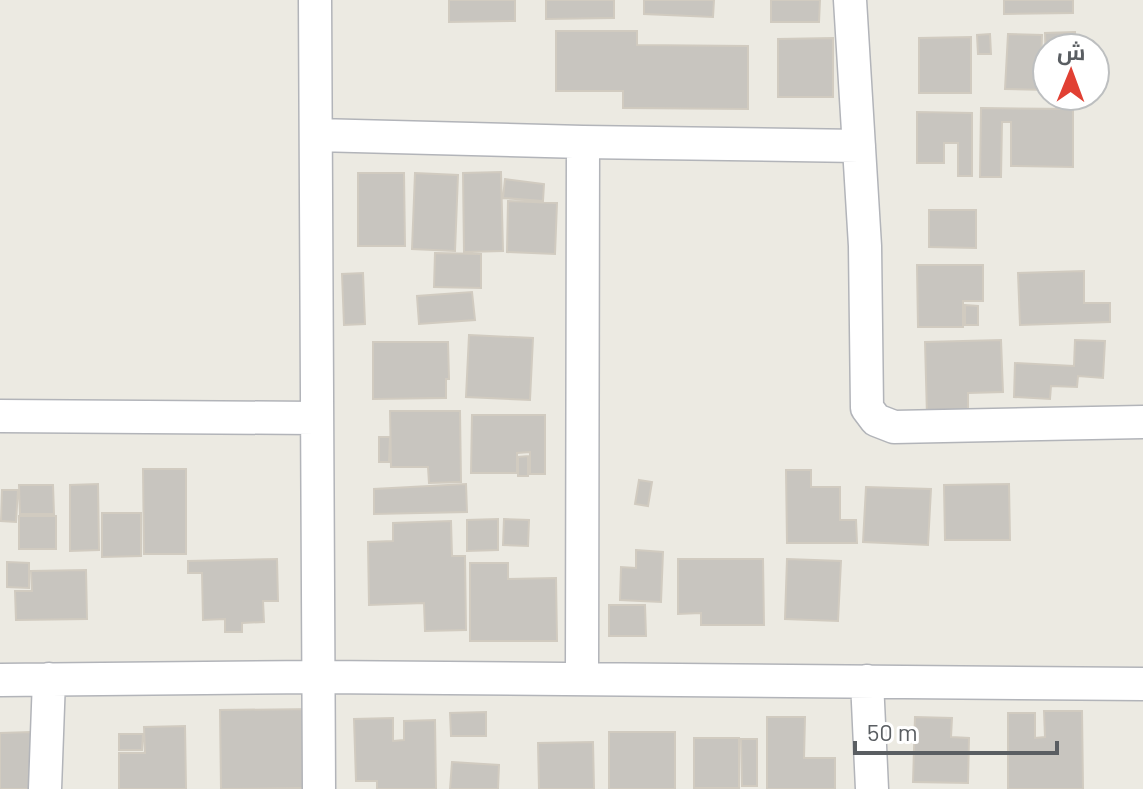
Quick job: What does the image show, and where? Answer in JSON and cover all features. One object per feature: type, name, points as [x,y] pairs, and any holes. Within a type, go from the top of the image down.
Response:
[{"type":"street","points":[[315,0],[319,789]]},
{"type":"street","points":[[850,0],[865,246],[867,408],[876,420],[894,427],[1143,422]]},
{"type":"street","points":[[316,135],[859,146]]},
{"type":"street","points":[[582,678],[583,142]]},
{"type":"street","points":[[0,416],[315,418]]},
{"type":"street","points":[[0,680],[319,677],[1143,684]]},
{"type":"street","points":[[45,789],[49,679]]},
{"type":"street","points":[[867,681],[872,789]]},
{"type":"building","points":[[449,0],[515,0],[515,21],[449,22]]},
{"type":"building","points":[[546,0],[614,0],[614,18],[546,19]]},
{"type":"building","points":[[644,0],[714,0],[713,17],[644,14]]},
{"type":"building","points":[[771,0],[820,0],[819,22],[771,22]]},
{"type":"building","points":[[1004,0],[1073,0],[1073,13],[1004,14]]},
{"type":"building","points":[[556,31],[637,31],[637,45],[748,46],[748,109],[623,108],[623,91],[556,91]]},
{"type":"building","points":[[990,34],[991,54],[978,54],[977,35]]},
{"type":"building","points":[[1008,34],[1031,35],[1031,90],[1005,89]]},
{"type":"building","points":[[971,37],[971,93],[919,93],[919,38]]},
{"type":"building","points":[[833,38],[833,97],[778,97],[778,39]]},
{"type":"building","points":[[981,108],[1073,112],[1073,167],[1011,166],[1011,122],[1002,122],[1001,177],[980,177]]},
{"type":"building","points":[[917,112],[972,113],[972,176],[958,176],[958,143],[944,143],[944,163],[917,163]]},
{"type":"building","points":[[501,172],[503,251],[464,252],[463,173]]},
{"type":"building","points":[[358,173],[404,173],[405,246],[358,246]]},
{"type":"building","points":[[415,173],[458,175],[455,251],[412,249]]},
{"type":"building","points":[[505,179],[544,184],[543,201],[503,198]]},
{"type":"building","points":[[508,201],[557,203],[555,254],[507,252]]},
{"type":"building","points":[[929,210],[976,210],[976,248],[929,247]]},
{"type":"building","points":[[435,253],[481,254],[481,288],[434,287]]},
{"type":"building","points":[[917,265],[983,265],[983,301],[963,301],[963,327],[918,327]]},
{"type":"building","points":[[1084,271],[1084,303],[1110,303],[1110,322],[1020,325],[1018,273]]},
{"type":"building","points":[[363,273],[365,324],[344,325],[342,274]]},
{"type":"building","points":[[472,292],[475,320],[419,324],[417,296]]},
{"type":"building","points":[[965,305],[978,306],[978,325],[965,325]]},
{"type":"building","points":[[469,335],[533,338],[530,400],[466,397]]},
{"type":"building","points":[[1001,340],[1003,392],[968,393],[968,414],[927,416],[925,342]]},
{"type":"building","points":[[1075,340],[1105,341],[1103,378],[1078,376],[1077,387],[1051,386],[1050,399],[1014,397],[1015,363],[1074,366]]},
{"type":"building","points":[[373,342],[448,342],[446,398],[373,399]]},
{"type":"building","points":[[390,411],[460,411],[461,482],[429,483],[428,467],[391,467]]},
{"type":"building","points":[[472,415],[545,415],[545,474],[530,474],[530,452],[517,453],[517,473],[471,473]]},
{"type":"building","points":[[379,437],[390,437],[389,462],[379,462]]},
{"type":"building","points":[[528,456],[528,476],[518,476],[518,457]]},
{"type":"building","points":[[143,469],[186,469],[186,554],[144,554]]},
{"type":"building","points":[[786,470],[811,470],[811,487],[840,487],[840,520],[856,520],[857,543],[787,543]]},
{"type":"building","points":[[639,480],[652,482],[648,506],[635,504]]},
{"type":"building","points":[[98,484],[99,550],[70,551],[70,485]]},
{"type":"building","points":[[466,484],[467,512],[374,514],[374,489]]},
{"type":"building","points":[[1009,484],[1010,540],[945,540],[944,485]]},
{"type":"building","points":[[19,485],[53,485],[54,514],[20,514]]},
{"type":"building","points":[[866,487],[931,489],[928,545],[863,542]]},
{"type":"building","points":[[2,490],[18,490],[16,522],[1,521]]},
{"type":"building","points":[[102,513],[141,513],[141,556],[102,557]]},
{"type":"building","points":[[19,516],[56,516],[56,549],[19,549]]},
{"type":"building","points":[[498,519],[498,550],[467,551],[467,520]]},
{"type":"building","points":[[504,519],[529,520],[528,546],[503,545]]},
{"type":"building","points":[[451,521],[452,556],[465,556],[466,630],[425,631],[424,603],[369,605],[368,542],[393,541],[393,523]]},
{"type":"building","points":[[451,521],[452,556],[465,556],[466,630],[425,631],[424,603],[369,605],[368,542],[393,541],[393,523]]},
{"type":"building","points":[[636,550],[663,552],[661,602],[620,600],[621,567],[636,568]]},
{"type":"building","points":[[277,559],[278,601],[263,601],[264,622],[242,623],[242,632],[225,632],[225,619],[203,620],[202,573],[188,573],[188,561]]},
{"type":"building","points":[[678,559],[763,559],[764,625],[701,625],[701,613],[678,614]]},
{"type":"building","points":[[787,559],[841,561],[838,621],[785,619]]},
{"type":"building","points":[[7,562],[29,563],[29,588],[7,587]]},
{"type":"building","points":[[470,563],[508,563],[508,579],[556,578],[557,641],[470,641]]},
{"type":"building","points":[[86,570],[87,619],[16,620],[15,591],[32,591],[31,571]]},
{"type":"building","points":[[609,605],[645,605],[646,636],[609,636]]},
{"type":"building","points":[[315,709],[315,788],[221,789],[220,710]]},
{"type":"building","points":[[1044,711],[1082,711],[1083,789],[1008,789],[1008,713],[1035,713],[1035,738],[1045,737]]},
{"type":"building","points":[[486,712],[486,736],[451,736],[450,713]]},
{"type":"building","points":[[767,717],[805,717],[804,758],[835,758],[835,789],[767,789]]},
{"type":"building","points":[[915,717],[952,718],[951,737],[969,738],[968,783],[913,782]]},
{"type":"building","points":[[393,718],[393,741],[404,740],[404,721],[435,720],[436,789],[377,789],[377,781],[356,781],[354,719]]},
{"type":"building","points":[[185,726],[186,789],[119,789],[119,753],[145,753],[144,727]]},
{"type":"building","points":[[31,732],[38,789],[0,789],[0,733]]},
{"type":"building","points":[[609,732],[675,732],[675,789],[609,789]]},
{"type":"building","points":[[119,734],[143,734],[142,750],[119,750]]},
{"type":"building","points":[[694,738],[739,738],[739,788],[694,788]]},
{"type":"building","points":[[741,739],[757,739],[757,786],[742,786]]},
{"type":"building","points":[[593,742],[594,789],[539,789],[538,743]]},
{"type":"building","points":[[452,762],[499,765],[498,789],[450,789]]}]
